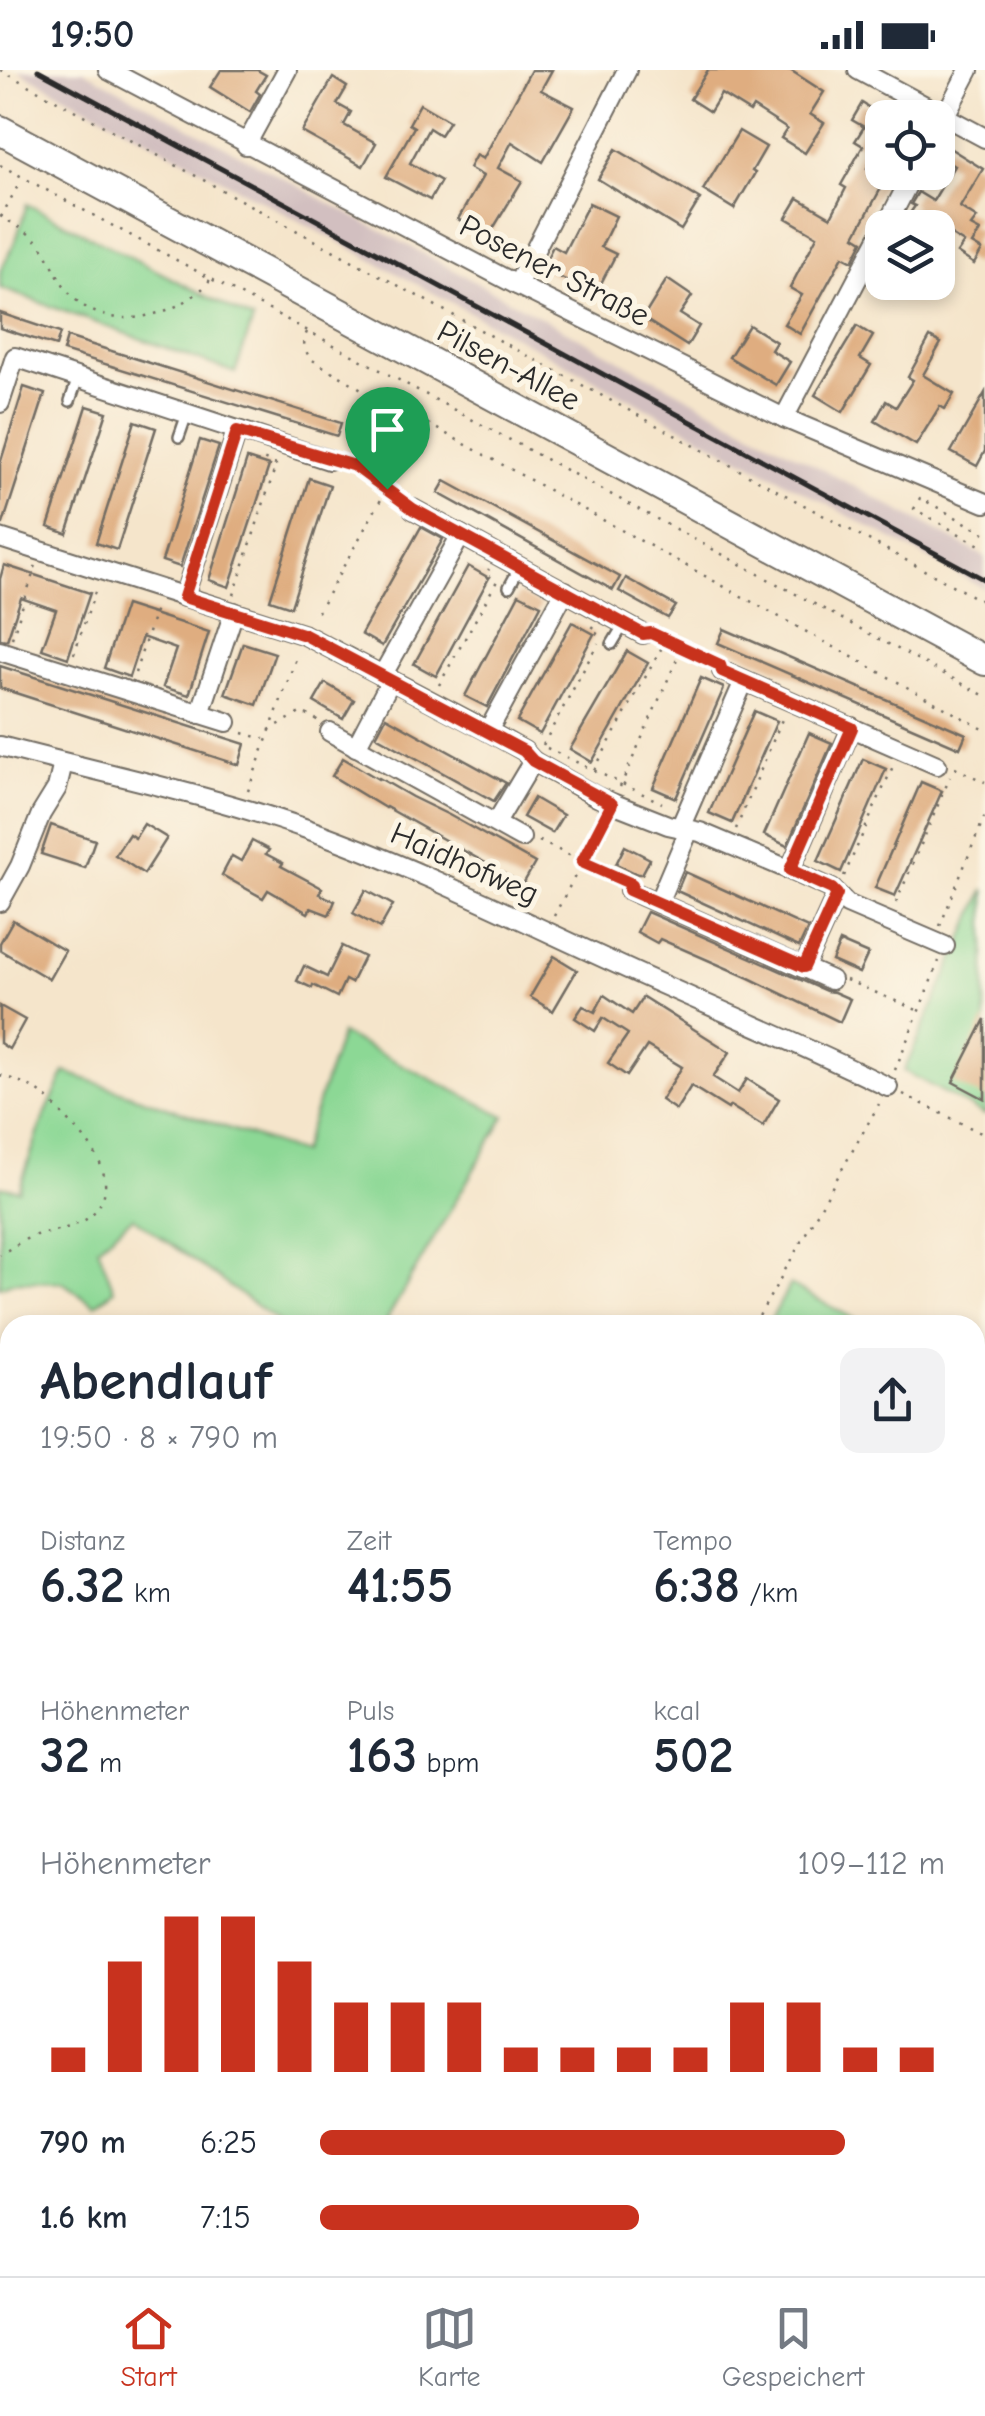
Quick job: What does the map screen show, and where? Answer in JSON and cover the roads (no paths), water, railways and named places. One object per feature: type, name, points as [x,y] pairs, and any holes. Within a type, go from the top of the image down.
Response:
[{"type":"main road","name":"Pilsen-Allee","points":[[0,130],[985,661]]},
{"type":"street","name":"Posener Straße","points":[[108,70],[517,286],[784,418],[985,503]]},
{"type":"street","points":[[246,145],[286,70]]},
{"type":"street","points":[[517,286],[626,70]]},
{"type":"street","points":[[858,70],[905,100]]},
{"type":"street","points":[[953,100],[969,70]]},
{"type":"street","points":[[955,128],[985,138]]},
{"type":"street","points":[[784,418],[865,266]]},
{"type":"street","points":[[0,403],[7,355],[329,460]]},
{"type":"street","points":[[184,597],[237,431]]},
{"type":"street","points":[[413,509],[643,634]]},
{"type":"street","points":[[356,747],[461,535]]},
{"type":"street","points":[[0,538],[305,635],[488,730],[524,751],[533,761],[612,804],[685,824],[832,889],[847,904],[939,944]]},
{"type":"street","points":[[488,730],[566,591]]},
{"type":"street","points":[[200,714],[231,612]]},
{"type":"street","points":[[4,652],[227,722]]},
{"type":"street","points":[[722,671],[937,765]]},
{"type":"street","points":[[658,902],[685,824],[744,681]]},
{"type":"street","points":[[790,870],[852,728]]},
{"type":"street","points":[[330,732],[521,838]]},
{"type":"street","name":"Haidhofweg","points":[[0,746],[215,800],[306,829],[425,875],[888,1087]]},
{"type":"street","points":[[496,823],[533,761]]},
{"type":"street","points":[[0,902],[56,788],[63,763]]},
{"type":"street","points":[[629,890],[831,980]]},
{"type":"street","points":[[804,967],[837,894]]},
{"type":"lane","points":[[70,401],[78,378]]},
{"type":"lane","points":[[179,437],[187,414]]},
{"type":"lane","points":[[509,587],[520,567]]},
{"type":"lane","points":[[612,644],[624,624]]},
{"type":"railway","points":[[38,70],[985,580]]}]
